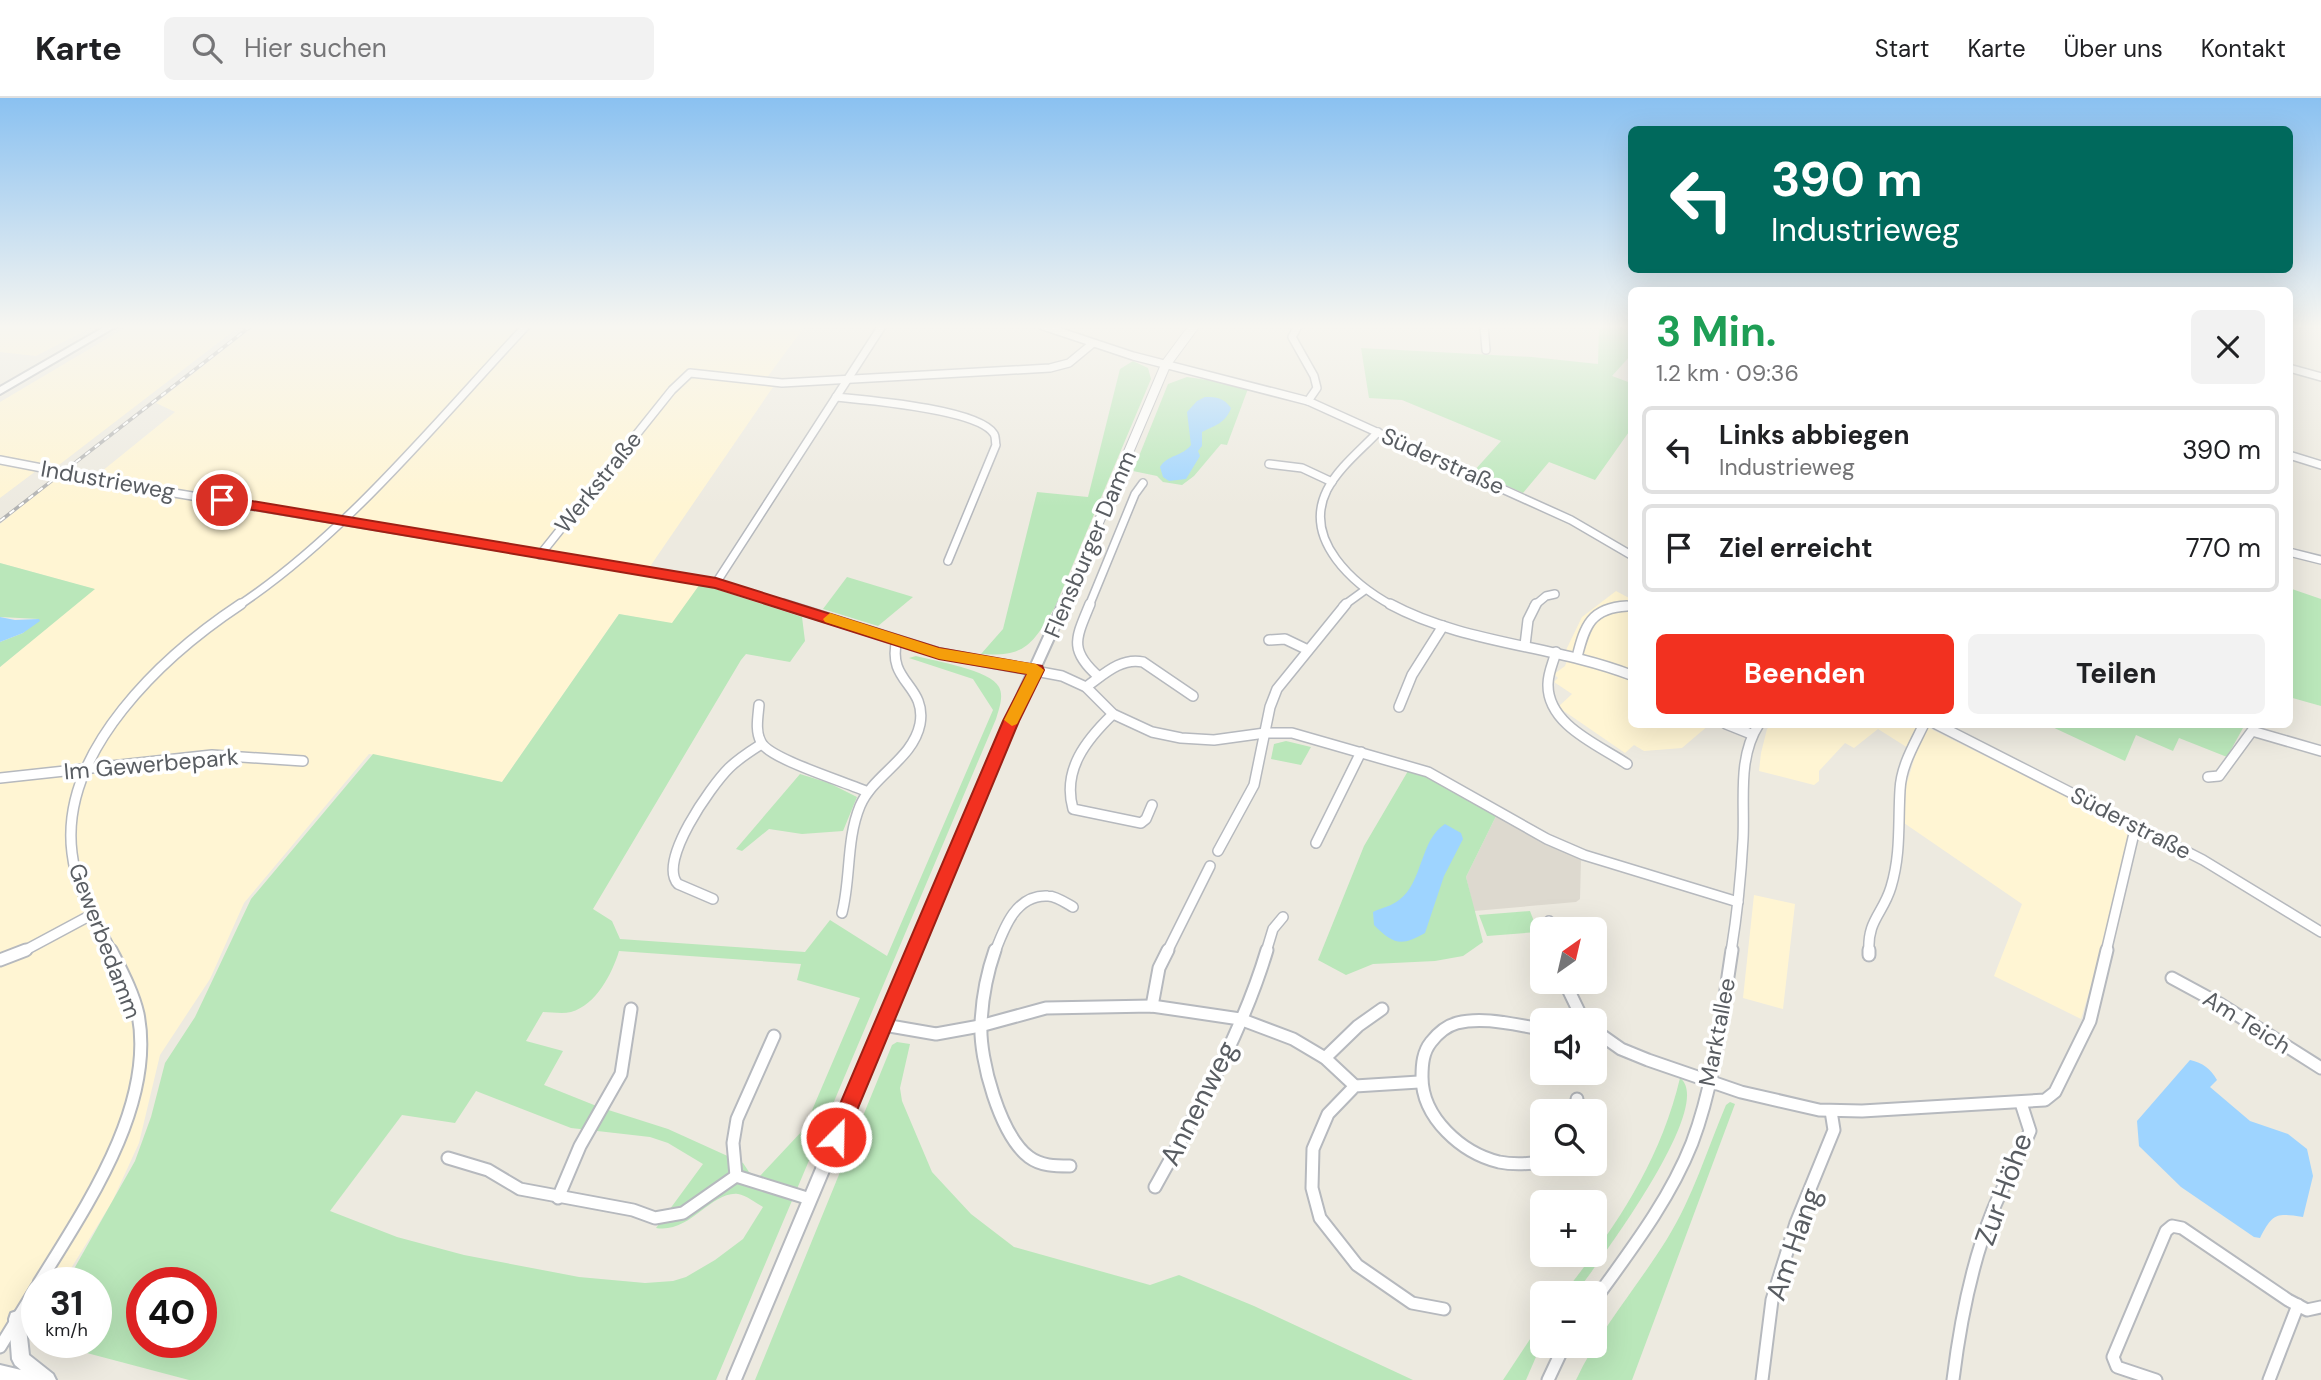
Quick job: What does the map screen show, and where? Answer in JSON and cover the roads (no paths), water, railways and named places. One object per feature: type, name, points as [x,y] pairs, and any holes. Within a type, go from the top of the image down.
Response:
[{"type":"main road","points":[[17,1320],[21,1359],[47,1380]]},
{"type":"main road","points":[[0,1374],[30,1380]]},
{"type":"street","name":"Gewerbedamm","points":[[49,1267],[87,1203],[128,1115],[139,1064],[138,1016],[122,971],[91,915],[74,872],[69,838],[76,797],[86,769],[101,742],[143,689],[203,631],[280,576],[342,521],[470,386]]},
{"type":"street","name":"Werkstraße","points":[[540,555],[675,386]]},
{"type":"street","points":[[716,583],[844,386]]},
{"type":"street","name":"Flensburger Damm","points":[[734,1380],[1011,721],[1036,670],[1157,386]]},
{"type":"street","name":"Süderstraße","points":[[1250,386],[1308,401],[1571,520],[1628,553]]},
{"type":"street","points":[[1308,401],[1316,386]]},
{"type":"street","points":[[836,397],[951,413],[983,426],[994,435],[996,445],[948,561]]},
{"type":"street","points":[[1378,432],[1332,482],[1324,499],[1320,524],[1335,560],[1365,590],[1393,606],[1443,626],[1577,657],[1628,674]]},
{"type":"street","points":[[2293,456],[2321,465]]},
{"type":"street","name":"Industrieweg","points":[[0,460],[156,490],[716,583],[939,653],[1062,676],[1086,687]]},
{"type":"street","points":[[1269,464],[1285,464],[1314,471],[1332,482]]},
{"type":"street","points":[[1099,677],[1083,663],[1076,650],[1076,637],[1135,494],[1143,483]]},
{"type":"street","points":[[2293,553],[2321,560]]},
{"type":"street","points":[[1218,851],[1254,785],[1270,707],[1278,690],[1343,607],[1365,590]]},
{"type":"street","points":[[1525,645],[1527,620],[1531,611],[1541,599],[1555,594]]},
{"type":"street","points":[[1577,657],[1583,635],[1595,616],[1605,609],[1627,606]]},
{"type":"street","points":[[1399,707],[1412,676],[1443,626]]},
{"type":"street","points":[[1269,640],[1285,639],[1308,650]]},
{"type":"street","points":[[842,913],[851,884],[850,861],[857,813],[868,792],[908,750],[921,719],[916,696],[893,666],[891,658],[897,640]]},
{"type":"street","points":[[1556,652],[1548,689],[1555,711],[1586,739],[1627,764]]},
{"type":"street","points":[[1193,696],[1179,689],[1153,667],[1136,659],[1118,663],[1086,687],[1112,714],[1152,732],[1181,738],[1214,740],[1265,733],[1292,733],[1428,772],[1547,839],[1584,855],[1738,902]]},
{"type":"street","points":[[759,705],[756,722],[760,745],[780,761],[838,778],[868,792]]},
{"type":"street","points":[[1112,714],[1085,744],[1068,784],[1068,798],[1073,809],[1141,823],[1146,819],[1152,805]]},
{"type":"street","points":[[1736,728],[1751,734],[1756,728]]},
{"type":"street","points":[[1869,955],[1868,933],[1891,888],[1901,829],[1900,788],[1906,762],[1922,728]]},
{"type":"street","name":"Süderstraße","points":[[1944,728],[2203,860],[2321,932]]},
{"type":"street","points":[[2208,777],[2219,776],[2249,732],[2321,751]]},
{"type":"street","name":"Marktallee","points":[[1607,1283],[1650,1223],[1673,1182],[1700,1119],[1727,987],[1743,865],[1745,760],[1751,734]]},
{"type":"street","points":[[713,898],[685,889],[673,879],[669,869],[673,855],[714,786],[741,757],[760,745]]},
{"type":"street","points":[[1316,843],[1361,752]]},
{"type":"street","name":"Im Gewerbepark","points":[[0,778],[212,755],[303,761]]},
{"type":"street","name":"Zur Höhe","points":[[1954,1380],[1966,1307],[1988,1224],[2030,1130],[2021,1103],[2045,1100],[2055,1092],[2090,1021],[2136,825]]},
{"type":"street","points":[[1152,1006],[1159,968],[1210,866]]},
{"type":"street","points":[[1070,1166],[1049,1167],[1031,1159],[1012,1138],[991,1084],[980,1026],[993,954],[1020,902],[1030,895],[1052,895],[1073,907]]},
{"type":"street","points":[[0,960],[22,952],[91,915]]},
{"type":"street","name":"Annenweg","points":[[1155,1187],[1221,1067],[1257,984],[1273,929],[1283,917]]},
{"type":"street","name":"Am Teich","points":[[2172,978],[2220,1004],[2321,1068]]},
{"type":"street","points":[[884,1025],[936,1034],[980,1026],[1046,1008],[1152,1006],[1240,1019],[1293,1039],[1325,1058],[1355,1086]]},
{"type":"street","points":[[558,1198],[580,1146],[621,1074],[631,1009]]},
{"type":"street","points":[[1325,1058],[1358,1026],[1382,1009]]},
{"type":"street","points":[[1530,1027],[1487,1021],[1459,1022],[1440,1030],[1426,1049],[1419,1082],[1435,1121],[1459,1143],[1487,1157],[1516,1164],[1530,1163]]},
{"type":"street","points":[[736,1176],[734,1133],[746,1097],[769,1056],[774,1036]]},
{"type":"street","points":[[1607,1039],[1621,1049],[1648,1060],[1741,1092],[1831,1111],[2021,1103]]},
{"type":"street","points":[[1419,1082],[1355,1086],[1328,1114],[1313,1149],[1312,1188],[1320,1218],[1357,1265],[1412,1303],[1444,1309]]},
{"type":"street","name":"Am Hang","points":[[1762,1380],[1772,1300],[1796,1223],[1834,1130],[1831,1111]]},
{"type":"street","points":[[448,1158],[488,1170],[520,1189],[623,1208],[655,1218],[674,1217],[693,1208],[736,1176]]},
{"type":"street","points":[[736,1176],[810,1199]]},
{"type":"street","points":[[2156,1380],[2117,1367],[2113,1357],[2166,1231],[2172,1226],[2182,1228],[2298,1306],[2307,1310],[2321,1307]]},
{"type":"street","points":[[2269,1380],[2298,1306]]},
{"type":"street","name":"Gewerbedamm","points":[[0,1347],[21,1313]]},
{"type":"street","points":[[1548,1380],[1558,1358]]},
{"type":"water","points":[[1205,397],[1226,402],[1231,408],[1229,413],[1223,421],[1202,432],[1202,446],[1198,451],[1200,456],[1186,479],[1169,481],[1163,477],[1160,467],[1191,445],[1187,412]]},
{"type":"water","points":[[0,617],[40,621],[23,633],[0,642]]},
{"type":"water","points":[[1445,824],[1461,833],[1463,839],[1444,876],[1425,933],[1403,942],[1392,940],[1374,925],[1373,912],[1396,902],[1407,892],[1431,840]]},
{"type":"water","points":[[2190,1060],[2209,1069],[2217,1080],[2210,1087],[2250,1121],[2288,1134],[2307,1149],[2313,1176],[2303,1217],[2276,1217],[2268,1224],[2260,1238],[2254,1237],[2181,1187],[2139,1146],[2137,1121]]},
{"type":"railway","points":[[0,521],[174,386]]}]
